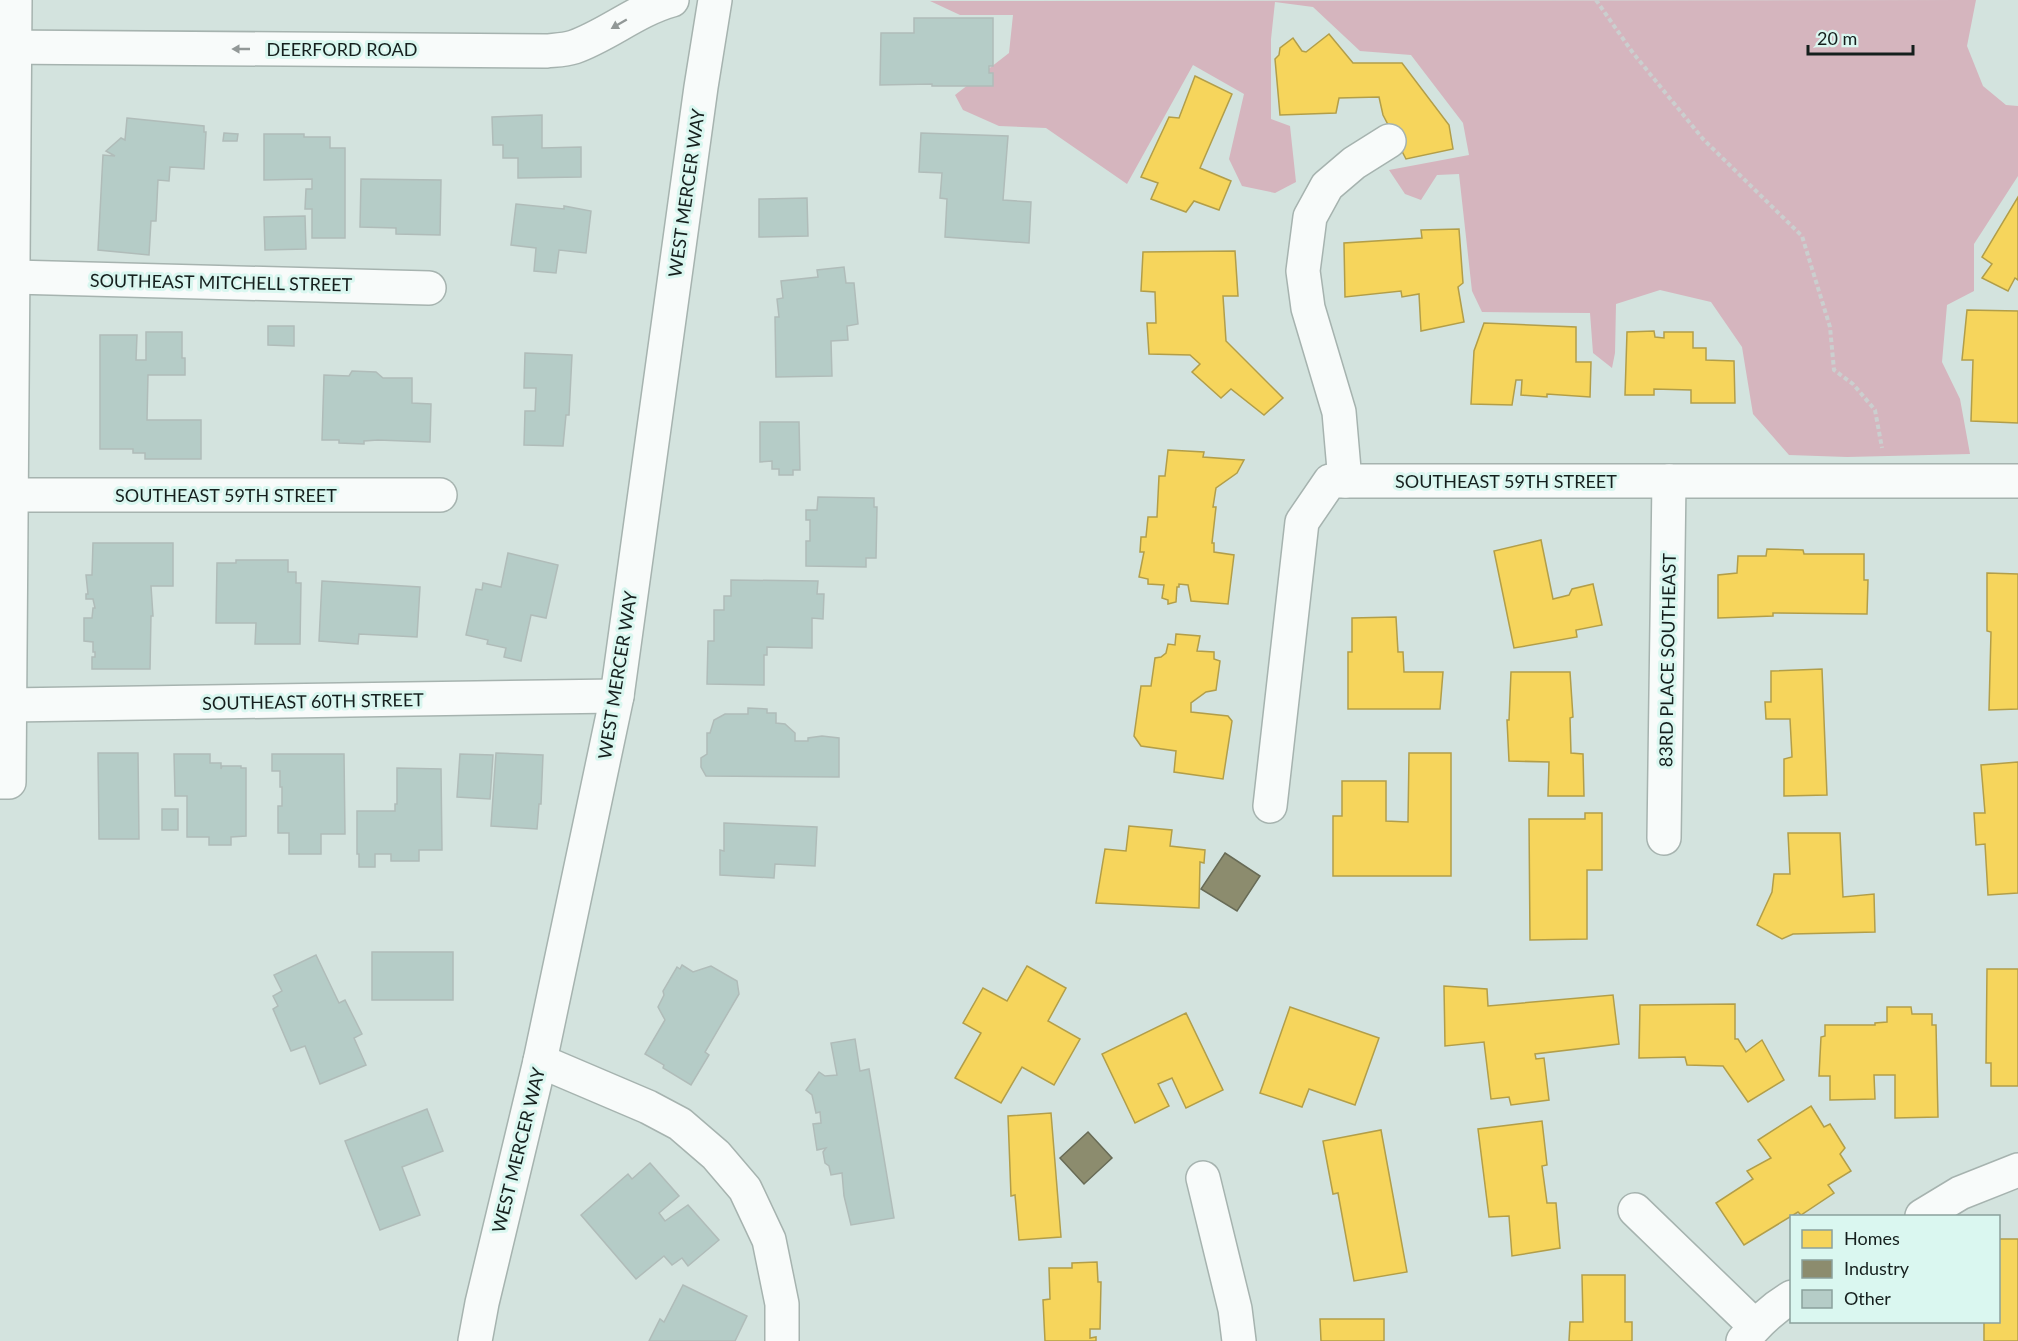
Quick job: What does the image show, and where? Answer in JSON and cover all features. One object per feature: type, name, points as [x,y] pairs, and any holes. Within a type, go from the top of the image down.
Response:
[{"type":"street","points":[[5,782],[9,705],[14,277],[8,47],[15,0]]},
{"type":"street","name":"DEERFORD ROAD","points":[[8,47],[546,51],[572,48],[632,16],[672,0]]},
{"type":"street","name":"WEST MERCER WAY","points":[[475,1341],[540,1061],[616,696],[700,87],[715,0]]},
{"type":"street","points":[[1270,806],[1302,522],[1337,481],[1339,412],[1308,308],[1303,271],[1310,217],[1327,186],[1354,163],[1389,141]]},
{"type":"street","name":"SOUTHEAST MITCHELL STREET","points":[[14,277],[429,288]]},
{"type":"street","name":"SOUTHEAST 59TH STREET","points":[[1337,481],[2018,481]]},
{"type":"street","name":"83RD PLACE SOUTHEAST","points":[[1664,838],[1669,481]]},
{"type":"street","name":"SOUTHEAST 59TH STREET","points":[[12,495],[440,495]]},
{"type":"street","name":"SOUTHEAST 60TH STREET","points":[[9,705],[616,696]]},
{"type":"street","points":[[540,1061],[648,1107],[680,1124],[716,1155],[745,1189],[769,1240],[782,1304],[782,1341]]},
{"type":"street","points":[[1924,1215],[1960,1193],[2018,1170]]},
{"type":"street","points":[[1203,1178],[1235,1309],[1239,1341]]},
{"type":"street","points":[[1635,1210],[1749,1334],[1776,1306],[1790,1298]]},
{"type":"path","points":[[1596,0],[1633,53],[1703,139],[1802,236],[1830,327],[1834,370],[1853,384],[1875,410],[1882,451]]},
{"type":"shaded area","points":[[1976,0],[1967,46],[1983,86],[2006,105],[2018,106],[2018,176],[1974,244],[1974,291],[1947,305],[1942,362],[1960,399],[1970,454],[1847,457],[1789,455],[1753,414],[1742,347],[1711,302],[1660,290],[1616,304],[1615,353],[1612,368],[1593,353],[1590,313],[1482,312],[1472,291],[1459,174],[1437,175],[1421,200],[1405,194],[1389,170],[1469,155],[1463,123],[1411,55],[1360,51],[1313,7],[1275,2],[1271,39],[1271,119],[1290,126],[1296,182],[1275,193],[1242,186],[1229,159],[1244,94],[1193,65],[1127,184],[1046,128],[999,126],[963,110],[955,95],[1009,53],[1013,15],[960,15],[930,1]]},
{"type":"building: Homes","points":[[1329,34],[1353,63],[1402,63],[1449,125],[1453,149],[1406,159],[1383,115],[1379,97],[1339,98],[1336,113],[1280,115],[1275,59],[1279,55],[1280,48],[1293,38],[1302,51],[1306,52]]},
{"type":"building: Homes","points":[[1195,76],[1232,94],[1200,168],[1231,181],[1219,210],[1194,201],[1186,212],[1151,199],[1158,183],[1141,177],[1169,117],[1179,118]]},
{"type":"building: Homes","points":[[2018,197],[2018,280],[2015,278],[2008,291],[1982,278],[1992,264],[1982,257]]},
{"type":"building: Homes","points":[[1459,229],[1463,283],[1458,287],[1464,322],[1421,331],[1419,294],[1402,297],[1401,291],[1345,297],[1344,243],[1422,238],[1421,230]]},
{"type":"building: Homes","points":[[1235,251],[1238,296],[1223,296],[1226,341],[1283,398],[1264,415],[1231,389],[1221,398],[1192,372],[1200,364],[1190,355],[1149,354],[1147,323],[1156,323],[1155,292],[1141,291],[1143,252]]},
{"type":"building: Homes","points":[[1967,310],[2018,311],[2018,423],[1971,421],[1973,360],[1962,360]]},
{"type":"building: Homes","points":[[1484,323],[1576,327],[1576,362],[1591,362],[1590,397],[1521,395],[1522,380],[1516,380],[1512,405],[1471,404],[1474,351]]},
{"type":"building: Homes","points":[[1654,331],[1655,337],[1664,338],[1664,332],[1693,332],[1693,348],[1706,348],[1706,360],[1734,361],[1735,403],[1691,403],[1691,390],[1654,389],[1654,395],[1625,395],[1627,332]]},
{"type":"building: Homes","points":[[1168,450],[1204,452],[1203,457],[1244,460],[1237,473],[1216,488],[1213,507],[1216,507],[1212,543],[1214,543],[1214,552],[1234,555],[1228,604],[1191,601],[1188,585],[1179,584],[1176,602],[1168,604],[1168,600],[1162,598],[1164,585],[1148,584],[1148,579],[1139,577],[1144,552],[1140,552],[1141,537],[1146,537],[1148,517],[1157,517],[1159,476],[1165,476]]},
{"type":"building: Homes","points":[[1541,540],[1553,599],[1569,595],[1572,589],[1593,584],[1602,625],[1576,630],[1577,637],[1514,648],[1494,551]]},
{"type":"building: Homes","points":[[1767,549],[1803,550],[1804,554],[1864,554],[1864,580],[1868,580],[1867,614],[1773,613],[1773,616],[1718,618],[1718,575],[1737,573],[1738,556],[1766,556]]},
{"type":"building: Homes","points":[[1987,573],[2018,574],[2018,709],[1989,710],[1991,632],[1987,631]]},
{"type":"building: Homes","points":[[1396,617],[1398,652],[1403,652],[1404,672],[1443,672],[1440,709],[1348,709],[1348,652],[1352,652],[1352,618]]},
{"type":"building: Homes","points":[[1176,634],[1200,636],[1197,651],[1214,652],[1214,659],[1220,661],[1216,690],[1206,692],[1191,703],[1191,712],[1228,716],[1232,721],[1223,779],[1174,772],[1176,751],[1141,746],[1134,736],[1141,686],[1151,686],[1155,658],[1166,653],[1168,644],[1175,645]]},
{"type":"building: Homes","points":[[1822,669],[1827,795],[1784,796],[1784,759],[1792,757],[1790,719],[1766,719],[1765,702],[1771,702],[1771,671]]},
{"type":"building: Homes","points":[[1511,672],[1570,672],[1573,717],[1570,718],[1571,753],[1583,754],[1584,796],[1548,796],[1549,762],[1509,761],[1507,720],[1509,720]]},
{"type":"building: Homes","points":[[1409,753],[1451,753],[1451,876],[1333,876],[1333,816],[1342,816],[1342,781],[1386,781],[1386,821],[1408,822]]},
{"type":"building: Homes","points":[[2018,762],[2018,893],[1988,895],[1985,844],[1976,845],[1974,813],[1985,813],[1981,765]]},
{"type":"building: Homes","points":[[1585,813],[1602,813],[1602,870],[1587,870],[1587,939],[1530,940],[1529,819],[1585,819]]},
{"type":"building: Homes","points":[[1129,826],[1172,830],[1170,846],[1205,850],[1204,863],[1200,862],[1199,908],[1096,903],[1105,849],[1126,851]]},
{"type":"building: Homes","points":[[1788,833],[1840,833],[1843,897],[1874,894],[1875,932],[1793,934],[1782,939],[1757,925],[1772,892],[1774,874],[1790,874]]},
{"type":"building: Homes","points":[[1027,966],[1066,988],[1048,1021],[1080,1039],[1054,1085],[1022,1067],[1001,1103],[955,1078],[981,1033],[963,1023],[983,988],[1007,1001]]},
{"type":"building: Homes","points":[[1987,969],[2018,969],[2018,1086],[1991,1086],[1991,1063],[1986,1063]]},
{"type":"building: Homes","points":[[1444,986],[1487,989],[1488,1006],[1613,995],[1619,1044],[1535,1054],[1536,1059],[1544,1058],[1549,1100],[1511,1105],[1509,1097],[1491,1099],[1484,1042],[1445,1046]]},
{"type":"building: Homes","points":[[1735,1004],[1735,1039],[1738,1039],[1746,1052],[1762,1040],[1784,1080],[1748,1102],[1723,1066],[1687,1065],[1685,1057],[1639,1058],[1640,1005]]},
{"type":"building: Homes","points":[[1290,1007],[1379,1038],[1355,1105],[1309,1089],[1302,1107],[1260,1093]]},
{"type":"building: Homes","points":[[1887,1007],[1911,1007],[1912,1014],[1932,1014],[1932,1025],[1936,1025],[1938,1117],[1895,1118],[1895,1075],[1874,1075],[1875,1099],[1830,1100],[1830,1076],[1819,1076],[1821,1037],[1825,1036],[1825,1025],[1875,1025],[1875,1023],[1887,1022]]},
{"type":"building: Homes","points":[[1186,1013],[1223,1090],[1186,1108],[1172,1078],[1158,1084],[1169,1106],[1135,1123],[1102,1054]]},
{"type":"building: Homes","points":[[1811,1106],[1824,1127],[1830,1124],[1845,1148],[1840,1154],[1851,1171],[1828,1185],[1834,1193],[1801,1215],[1798,1212],[1790,1215],[1744,1245],[1716,1203],[1753,1179],[1747,1171],[1771,1158],[1758,1140]]},
{"type":"building: Homes","points":[[1051,1113],[1061,1237],[1019,1240],[1015,1195],[1011,1196],[1008,1116]]},
{"type":"building: Homes","points":[[1542,1121],[1547,1165],[1542,1166],[1547,1203],[1556,1203],[1560,1248],[1512,1256],[1509,1216],[1489,1217],[1478,1129]]},
{"type":"building: Homes","points":[[1381,1130],[1407,1272],[1354,1281],[1338,1193],[1333,1194],[1323,1141]]},
{"type":"building: Homes","points":[[2000,1239],[2018,1239],[2018,1341],[1984,1341],[1984,1323],[2000,1323]]},
{"type":"building: Homes","points":[[1097,1262],[1098,1282],[1101,1282],[1100,1329],[1090,1329],[1090,1338],[1096,1337],[1096,1341],[1045,1341],[1043,1300],[1050,1299],[1049,1268],[1072,1268],[1072,1263]]},
{"type":"building: Homes","points":[[1582,1275],[1625,1275],[1625,1322],[1632,1322],[1632,1341],[1569,1341],[1570,1322],[1583,1322]]},
{"type":"building: Homes","points":[[1320,1319],[1384,1319],[1384,1341],[1321,1341]]},
{"type":"building: Industry","points":[[1225,853],[1260,876],[1237,911],[1201,889]]},
{"type":"building: Industry","points":[[1088,1132],[1112,1158],[1084,1184],[1060,1158]]},
{"type":"building: Other","points":[[914,18],[993,18],[993,66],[989,66],[989,73],[993,73],[993,86],[880,85],[881,33],[914,33]]},
{"type":"building: Other","points":[[542,115],[542,148],[581,147],[581,177],[518,178],[518,158],[503,158],[503,145],[493,145],[492,117]]},
{"type":"building: Other","points":[[127,118],[204,126],[204,132],[206,132],[204,169],[170,167],[169,181],[158,180],[156,221],[151,221],[149,255],[98,250],[103,155],[115,156],[106,151],[121,138],[125,140]]},
{"type":"building: Other","points":[[224,133],[238,134],[237,141],[223,141]]},
{"type":"building: Other","points":[[921,133],[1008,136],[1003,200],[1031,202],[1029,243],[945,237],[947,199],[940,198],[942,173],[919,172]]},
{"type":"building: Other","points":[[264,134],[304,134],[304,137],[330,137],[330,148],[345,148],[345,238],[312,238],[312,209],[305,209],[306,189],[312,189],[312,179],[264,180]]},
{"type":"building: Other","points":[[361,179],[441,180],[440,235],[396,234],[396,228],[360,227]]},
{"type":"building: Other","points":[[807,198],[808,236],[759,237],[759,199]]},
{"type":"building: Other","points":[[516,204],[564,209],[564,206],[591,211],[586,253],[559,250],[556,273],[534,271],[536,248],[511,245]]},
{"type":"building: Other","points":[[305,216],[306,249],[265,250],[264,217]]},
{"type":"building: Other","points":[[844,267],[846,283],[854,283],[858,324],[847,326],[848,340],[831,341],[832,376],[776,377],[775,317],[779,317],[777,299],[783,298],[781,281],[818,277],[817,270]]},
{"type":"building: Other","points":[[268,326],[294,326],[294,346],[268,345]]},
{"type":"building: Other","points":[[146,332],[182,332],[182,358],[185,358],[185,375],[148,375],[147,420],[201,420],[201,459],[145,459],[145,453],[133,453],[133,449],[100,449],[100,335],[137,335],[136,360],[146,360]]},
{"type":"building: Other","points":[[525,353],[572,355],[569,415],[566,415],[563,446],[524,445],[525,411],[535,411],[536,388],[524,388]]},
{"type":"building: Other","points":[[352,371],[376,372],[383,378],[412,378],[412,403],[431,404],[430,442],[378,440],[364,441],[364,444],[322,440],[324,375],[349,376]]},
{"type":"building: Other","points":[[760,422],[799,422],[800,470],[793,470],[793,475],[779,475],[779,469],[772,469],[772,461],[760,462]]},
{"type":"building: Other","points":[[818,497],[874,498],[874,507],[877,507],[876,558],[866,558],[866,567],[806,566],[806,541],[810,541],[810,520],[806,520],[806,510],[817,510]]},
{"type":"building: Other","points":[[93,543],[173,543],[173,586],[151,586],[153,616],[151,616],[150,669],[92,669],[92,657],[95,657],[95,652],[93,652],[93,642],[84,641],[84,618],[92,618],[93,608],[95,608],[93,599],[86,599],[86,594],[88,594],[86,575],[92,575]]},
{"type":"building: Other","points":[[508,553],[558,565],[546,618],[531,615],[521,661],[504,657],[506,648],[487,644],[488,640],[466,635],[476,589],[482,590],[483,583],[501,587]]},
{"type":"building: Other","points":[[236,560],[288,560],[288,572],[296,572],[296,583],[301,583],[300,644],[255,644],[256,623],[216,623],[217,563],[236,563]]},
{"type":"building: Other","points":[[731,580],[818,581],[817,594],[824,594],[823,619],[812,618],[812,648],[767,647],[767,655],[764,655],[764,685],[707,684],[708,641],[714,641],[714,610],[724,610],[724,596],[731,596]]},
{"type":"building: Other","points":[[322,581],[420,587],[417,637],[359,634],[358,644],[319,641]]},
{"type":"building: Other","points":[[748,708],[767,709],[767,713],[776,713],[776,723],[785,724],[795,733],[795,741],[808,741],[808,738],[822,736],[839,738],[839,777],[706,776],[701,767],[701,758],[707,754],[707,733],[710,733],[714,720],[725,714],[748,714]]},
{"type":"building: Other","points":[[98,753],[138,753],[139,839],[99,839]]},
{"type":"building: Other","points":[[496,753],[543,755],[541,804],[539,804],[537,829],[491,826]]},
{"type":"building: Other","points":[[174,754],[210,754],[210,763],[221,763],[221,769],[222,766],[246,768],[246,836],[231,837],[231,845],[209,845],[209,837],[187,837],[187,796],[175,796]]},
{"type":"building: Other","points":[[272,754],[344,754],[345,834],[321,834],[321,854],[289,854],[289,833],[278,833],[278,806],[282,806],[282,787],[280,787],[280,771],[272,771]]},
{"type":"building: Other","points":[[460,754],[493,755],[490,799],[457,797]]},
{"type":"building: Other","points":[[397,768],[441,769],[442,850],[419,850],[419,861],[391,861],[391,854],[375,854],[375,867],[359,867],[357,811],[395,811]]},
{"type":"building: Other","points":[[162,809],[178,809],[178,830],[162,830]]},
{"type":"building: Other","points":[[724,823],[817,827],[815,866],[775,864],[774,878],[720,875],[720,850],[724,851]]},
{"type":"building: Other","points":[[372,952],[453,952],[453,1000],[372,1000]]},
{"type":"building: Other","points":[[316,955],[339,1003],[345,1000],[362,1034],[354,1038],[366,1065],[320,1084],[305,1046],[291,1051],[273,1009],[278,1006],[273,996],[282,991],[274,975]]},
{"type":"building: Other","points":[[682,965],[693,972],[711,966],[737,981],[739,994],[705,1052],[709,1055],[691,1085],[645,1054],[665,1020],[658,1007],[664,995],[663,991],[677,967],[680,969]]},
{"type":"building: Other","points":[[855,1039],[860,1071],[869,1069],[894,1218],[851,1225],[844,1196],[842,1173],[831,1175],[829,1166],[825,1163],[823,1152],[826,1148],[817,1150],[813,1124],[821,1123],[820,1112],[816,1113],[812,1095],[806,1090],[819,1072],[825,1076],[837,1075],[831,1043]]},
{"type":"building: Other","points":[[427,1109],[443,1151],[402,1167],[420,1215],[380,1230],[345,1141]]},
{"type":"building: Other","points":[[650,1163],[679,1196],[659,1213],[665,1221],[688,1205],[719,1240],[688,1266],[682,1258],[672,1265],[664,1256],[636,1279],[581,1215],[628,1174],[632,1179]]},
{"type":"building: Other","points":[[683,1285],[747,1316],[735,1341],[649,1341],[660,1319],[664,1322]]}]
